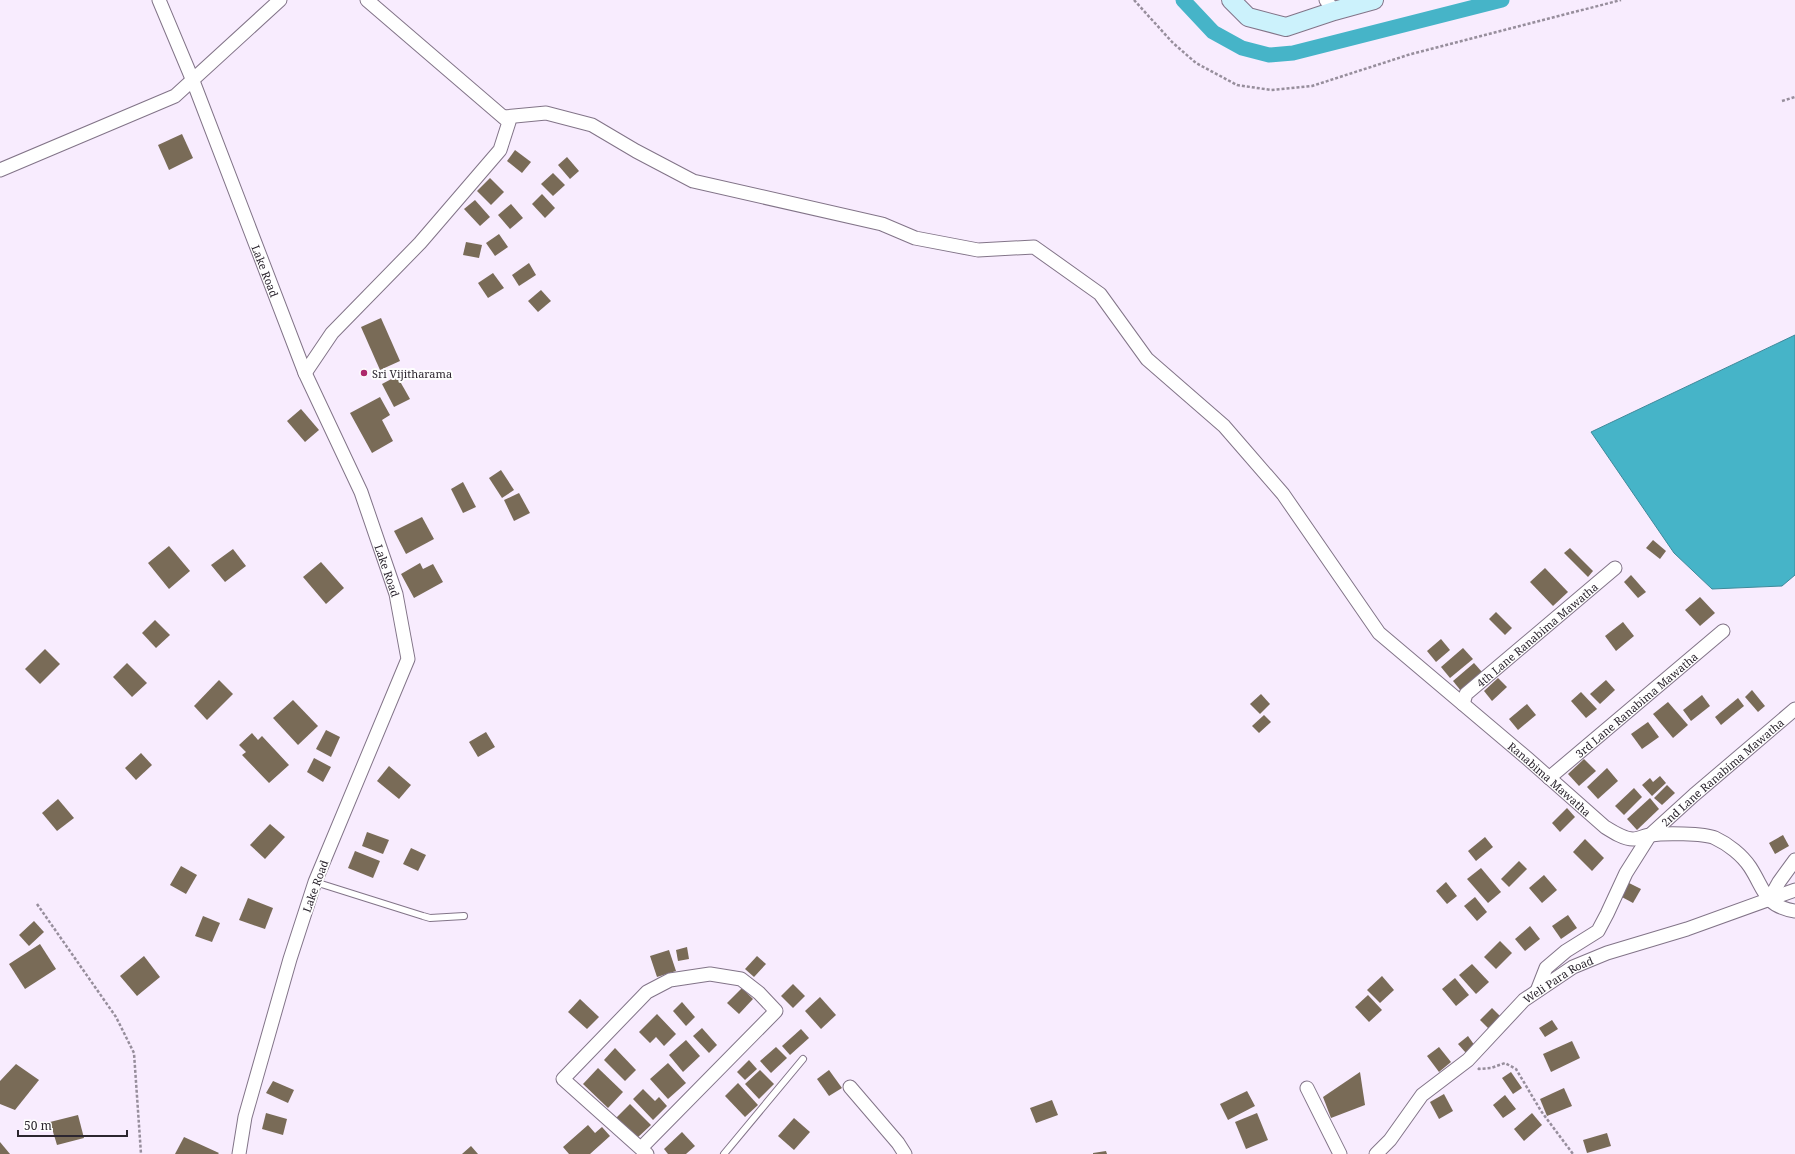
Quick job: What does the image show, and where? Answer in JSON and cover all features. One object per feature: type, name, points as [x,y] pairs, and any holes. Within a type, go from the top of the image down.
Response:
[{"type":"main road","points":[[1231,0],[1248,16],[1286,27],[1330,5],[1374,0]]},
{"type":"street","name":"Lake Road","points":[[159,0],[193,81],[305,373],[361,492],[396,594],[408,659],[315,882],[290,958],[247,1110],[239,1154]]},
{"type":"street","points":[[0,170],[175,96],[280,0]]},
{"type":"street","points":[[305,373],[332,333],[420,243],[500,150],[509,122],[367,0]]},
{"type":"street","name":"Ranabima Mawatha","points":[[504,118],[546,113],[592,125],[636,151],[693,181],[882,224],[916,238],[978,250],[1034,247],[1100,294],[1147,359],[1224,426],[1283,494],[1379,633],[1605,827],[1617,834],[1633,839],[1650,835],[1714,837],[1732,848],[1749,865],[1769,900]]},
{"type":"street","name":"4th Lane Ranabima Mawatha","points":[[1463,704],[1466,694],[1615,568]]},
{"type":"street","name":"3rd Lane Ranabima Mawatha","points":[[1549,778],[1723,631]]},
{"type":"street","name":"2nd Lane Ranabima Mawatha","points":[[1537,991],[1546,968],[1566,951],[1598,931],[1626,873],[1650,835],[1694,795],[1795,709]]},
{"type":"street","points":[[1795,860],[1779,882],[1769,900],[1782,909],[1795,911]]},
{"type":"street","name":"Weli Para Road","points":[[1376,1154],[1390,1140],[1422,1094],[1468,1060],[1524,1000],[1574,967],[1607,953],[1687,929],[1795,890]]},
{"type":"street","points":[[710,974],[741,979],[759,993],[776,1011],[644,1151],[564,1079],[647,992],[670,980],[710,974]]},
{"type":"street","points":[[850,1087],[898,1143],[905,1154]]},
{"type":"street","points":[[1307,1088],[1340,1154]]},
{"type":"lane","points":[[315,882],[430,918],[464,916]]},
{"type":"lane","points":[[724,1154],[804,1059]]},
{"type":"path","points":[[1134,0],[1173,43],[1196,62],[1237,85],[1271,90],[1312,86],[1411,54],[1621,0]]},
{"type":"path","points":[[1782,101],[1795,97]]},
{"type":"path","points":[[37,904],[116,1017],[134,1053],[141,1154]]},
{"type":"path","points":[[1468,1060],[1480,1069],[1491,1068],[1505,1062],[1516,1069],[1541,1111],[1573,1154]]},
{"type":"water","points":[[1795,335],[1795,575],[1782,586],[1712,589],[1674,553],[1591,432]]},
{"type":"building","points":[[182,134],[193,158],[169,170],[158,145]]},
{"type":"building","points":[[515,150],[531,162],[522,173],[507,161]]},
{"type":"building","points":[[567,157],[579,171],[570,179],[558,165]]},
{"type":"building","points":[[553,173],[565,185],[553,196],[541,184]]},
{"type":"building","points":[[490,178],[504,192],[491,205],[477,191]]},
{"type":"building","points":[[542,194],[555,208],[545,218],[532,204]]},
{"type":"building","points":[[475,200],[490,217],[480,226],[464,209]]},
{"type":"building","points":[[511,204],[523,218],[510,229],[498,215]]},
{"type":"building","points":[[499,234],[508,247],[495,256],[486,243]]},
{"type":"building","points":[[466,242],[482,245],[479,258],[463,255]]},
{"type":"building","points":[[529,263],[536,275],[519,286],[512,275]]},
{"type":"building","points":[[493,273],[504,288],[488,298],[478,283]]},
{"type":"building","points":[[541,290],[551,301],[538,312],[528,301]]},
{"type":"building","points":[[381,318],[400,361],[380,370],[361,327]]},
{"type":"building","points":[[397,376],[410,399],[394,407],[382,384]]},
{"type":"building","points":[[380,397],[390,415],[382,420],[393,441],[372,453],[350,413]]},
{"type":"building","points":[[301,409],[319,430],[305,442],[287,421]]},
{"type":"building","points":[[501,470],[514,490],[502,498],[489,478]]},
{"type":"building","points":[[463,482],[476,507],[463,513],[451,489]]},
{"type":"building","points":[[519,493],[530,513],[514,521],[504,500]]},
{"type":"building","points":[[422,517],[434,539],[406,554],[394,531]]},
{"type":"building","points":[[1653,540],[1666,551],[1660,559],[1646,548]]},
{"type":"building","points":[[169,546],[190,571],[169,589],[148,563]]},
{"type":"building","points":[[1570,548],[1593,571],[1588,577],[1564,553]]},
{"type":"building","points":[[233,549],[246,566],[225,582],[211,565]]},
{"type":"building","points":[[321,562],[344,588],[326,604],[303,577]]},
{"type":"building","points":[[420,563],[423,569],[433,564],[443,582],[414,598],[401,574]]},
{"type":"building","points":[[1545,568],[1568,592],[1553,606],[1530,582]]},
{"type":"building","points":[[1631,575],[1646,592],[1638,598],[1624,582]]},
{"type":"building","points":[[1700,597],[1715,613],[1700,626],[1685,610]]},
{"type":"building","points":[[1496,612],[1512,628],[1505,635],[1489,619]]},
{"type":"building","points":[[155,620],[170,635],[156,648],[142,633]]},
{"type":"building","points":[[1623,622],[1634,636],[1616,651],[1605,636]]},
{"type":"building","points":[[1441,639],[1450,650],[1436,662],[1427,651]]},
{"type":"building","points":[[1463,648],[1473,659],[1450,678],[1441,667]]},
{"type":"building","points":[[45,649],[60,664],[40,684],[25,669]]},
{"type":"building","points":[[127,663],[147,683],[132,697],[113,677]]},
{"type":"building","points":[[1474,663],[1482,672],[1461,691],[1453,681]]},
{"type":"building","points":[[1498,678],[1507,687],[1492,701],[1484,691]]},
{"type":"building","points":[[219,680],[233,694],[207,720],[194,706]]},
{"type":"building","points":[[1606,680],[1615,690],[1600,704],[1590,694]]},
{"type":"building","points":[[1752,690],[1765,706],[1758,712],[1745,697]]},
{"type":"building","points":[[1581,692],[1597,709],[1586,718],[1571,701]]},
{"type":"building","points":[[1261,694],[1270,704],[1260,714],[1250,704]]},
{"type":"building","points":[[1702,695],[1710,706],[1691,721],[1683,710]]},
{"type":"building","points":[[1738,698],[1744,706],[1721,725],[1715,717]]},
{"type":"building","points":[[293,700],[318,726],[298,745],[273,718]]},
{"type":"building","points":[[1668,702],[1688,725],[1673,738],[1653,714]]},
{"type":"building","points":[[1527,704],[1536,715],[1518,730],[1509,719]]},
{"type":"building","points":[[1264,715],[1271,722],[1259,733],[1252,726]]},
{"type":"building","points":[[1648,722],[1659,737],[1642,749],[1631,734]]},
{"type":"building","points":[[326,730],[340,737],[331,757],[316,749]]},
{"type":"building","points":[[486,732],[495,747],[478,757],[469,742]]},
{"type":"building","points":[[252,733],[258,740],[262,736],[289,765],[269,783],[242,755],[246,752],[239,745]]},
{"type":"building","points":[[141,753],[152,765],[136,780],[125,768]]},
{"type":"building","points":[[314,758],[331,767],[323,782],[307,772]]},
{"type":"building","points":[[1584,759],[1596,771],[1579,786],[1568,774]]},
{"type":"building","points":[[389,766],[411,785],[399,799],[377,781]]},
{"type":"building","points":[[1607,768],[1618,781],[1598,799],[1587,787]]},
{"type":"building","points":[[1660,776],[1666,783],[1652,796],[1642,785],[1650,778],[1653,782]]},
{"type":"building","points":[[1667,785],[1675,793],[1662,805],[1654,798]]},
{"type":"building","points":[[1634,788],[1642,797],[1624,815],[1615,806]]},
{"type":"building","points":[[1650,798],[1659,809],[1637,830],[1627,819]]},
{"type":"building","points":[[58,799],[74,818],[57,831],[42,813]]},
{"type":"building","points":[[1567,808],[1575,817],[1560,832],[1552,823]]},
{"type":"building","points":[[270,824],[285,837],[265,859],[250,845]]},
{"type":"building","points":[[367,832],[389,840],[383,854],[362,846]]},
{"type":"building","points":[[1783,835],[1789,846],[1775,854],[1769,843]]},
{"type":"building","points":[[1485,837],[1493,847],[1476,861],[1468,851]]},
{"type":"building","points":[[1585,839],[1604,858],[1592,871],[1573,852]]},
{"type":"building","points":[[411,848],[426,855],[418,871],[403,864]]},
{"type":"building","points":[[355,851],[380,861],[373,878],[348,868]]},
{"type":"building","points":[[1519,861],[1527,869],[1509,887],[1501,879]]},
{"type":"building","points":[[181,866],[197,875],[186,894],[170,885]]},
{"type":"building","points":[[1481,868],[1501,892],[1488,903],[1467,879]]},
{"type":"building","points":[[1544,875],[1557,890],[1542,903],[1529,888]]},
{"type":"building","points":[[1446,882],[1457,896],[1447,904],[1436,891]]},
{"type":"building","points":[[1627,882],[1641,889],[1633,903],[1620,896]]},
{"type":"building","points":[[1475,897],[1487,912],[1477,921],[1464,906]]},
{"type":"building","points":[[248,898],[273,908],[265,929],[239,920]]},
{"type":"building","points":[[1568,915],[1577,928],[1561,939],[1552,926]]},
{"type":"building","points":[[203,916],[220,923],[212,942],[195,936]]},
{"type":"building","points":[[34,921],[44,932],[29,946],[19,935]]},
{"type":"building","points":[[1530,926],[1540,939],[1525,951],[1515,939]]},
{"type":"building","points":[[1500,941],[1512,953],[1496,969],[1484,957]]},
{"type":"building","points":[[40,944],[56,969],[25,989],[9,964]]},
{"type":"building","points":[[687,947],[689,959],[678,961],[676,950]]},
{"type":"building","points":[[669,950],[676,971],[657,977],[650,956]]},
{"type":"building","points":[[144,956],[160,977],[137,996],[120,976]]},
{"type":"building","points":[[757,956],[766,964],[754,977],[745,969]]},
{"type":"building","points":[[1472,964],[1489,982],[1476,994],[1459,975]]},
{"type":"building","points":[[1382,976],[1394,990],[1380,1003],[1367,990]]},
{"type":"building","points":[[1455,978],[1469,995],[1456,1006],[1442,989]]},
{"type":"building","points":[[793,984],[805,996],[793,1008],[781,996]]},
{"type":"building","points":[[742,988],[753,999],[739,1014],[727,1003]]},
{"type":"building","points":[[1368,995],[1382,1010],[1369,1022],[1355,1007]]},
{"type":"building","points":[[820,997],[836,1015],[821,1029],[805,1011]]},
{"type":"building","points":[[580,999],[599,1017],[587,1029],[568,1012]]},
{"type":"building","points":[[682,1002],[695,1017],[686,1026],[673,1011]]},
{"type":"building","points":[[1492,1008],[1501,1017],[1489,1029],[1480,1020]]},
{"type":"building","points":[[657,1014],[676,1034],[664,1046],[656,1037],[650,1043],[639,1032]]},
{"type":"building","points":[[1552,1020],[1558,1029],[1545,1037],[1539,1028]]},
{"type":"building","points":[[702,1028],[717,1045],[709,1053],[693,1036]]},
{"type":"building","points":[[801,1029],[809,1038],[790,1055],[782,1046]]},
{"type":"building","points":[[1468,1036],[1475,1046],[1466,1053],[1458,1044]]},
{"type":"building","points":[[686,1040],[700,1056],[683,1072],[669,1055]]},
{"type":"building","points":[[1572,1041],[1580,1058],[1551,1072],[1543,1054]]},
{"type":"building","points":[[776,1047],[787,1058],[771,1073],[760,1061]]},
{"type":"building","points":[[1439,1047],[1451,1062],[1439,1072],[1427,1056]]},
{"type":"building","points":[[615,1048],[636,1070],[625,1081],[604,1060]]},
{"type":"building","points":[[749,1060],[757,1069],[745,1080],[737,1072]]},
{"type":"building","points":[[668,1063],[686,1083],[668,1099],[650,1079]]},
{"type":"building","points":[[16,1064],[39,1080],[15,1110],[0,1104],[0,1081]]},
{"type":"building","points":[[598,1068],[623,1092],[608,1108],[583,1084]]},
{"type":"building","points":[[760,1070],[774,1084],[759,1099],[745,1084]]},
{"type":"building","points":[[829,1070],[842,1088],[829,1096],[817,1079]]},
{"type":"building","points":[[1360,1072],[1365,1105],[1331,1118],[1323,1097]]},
{"type":"building","points":[[1511,1072],[1522,1088],[1513,1094],[1502,1078]]},
{"type":"building","points":[[273,1081],[294,1090],[288,1103],[266,1093]]},
{"type":"building","points":[[738,1083],[758,1105],[745,1117],[725,1096]]},
{"type":"building","points":[[1564,1088],[1572,1106],[1547,1116],[1540,1099]]},
{"type":"building","points":[[643,1089],[655,1101],[659,1097],[667,1106],[653,1120],[633,1099]]},
{"type":"building","points":[[1247,1091],[1255,1106],[1228,1120],[1220,1104]]},
{"type":"building","points":[[1444,1094],[1453,1111],[1439,1119],[1430,1102]]},
{"type":"building","points":[[1505,1095],[1516,1109],[1503,1118],[1493,1105]]},
{"type":"building","points":[[1052,1100],[1058,1115],[1036,1123],[1030,1108]]},
{"type":"building","points":[[630,1104],[651,1125],[636,1139],[616,1118]]},
{"type":"building","points":[[266,1113],[287,1119],[283,1135],[262,1129]]},
{"type":"building","points":[[1257,1113],[1268,1140],[1246,1149],[1235,1122]]},
{"type":"building","points":[[1532,1113],[1542,1125],[1524,1141],[1514,1129]]},
{"type":"building","points":[[78,1115],[84,1138],[57,1145],[50,1122]]},
{"type":"building","points":[[794,1118],[810,1132],[794,1150],[778,1136]]},
{"type":"building","points":[[588,1125],[595,1133],[602,1127],[610,1136],[590,1154],[569,1154],[563,1147]]},
{"type":"building","points":[[682,1132],[695,1146],[686,1154],[668,1154],[664,1149]]},
{"type":"building","points":[[1607,1133],[1611,1146],[1587,1153],[1583,1140]]},
{"type":"building","points":[[184,1137],[219,1153],[175,1154]]},
{"type":"building","points":[[0,1142],[10,1154],[0,1154]]},
{"type":"building","points":[[471,1146],[478,1154],[462,1154]]},
{"type":"building","points":[[1106,1151],[1107,1154],[1093,1154],[1093,1153]]},
{"type":"waterway","points":[[1183,0],[1213,32],[1242,48],[1269,55],[1293,53],[1502,0]]},
{"type":"place","name":"Sri Vijitharama","points":[[364,373]]}]
